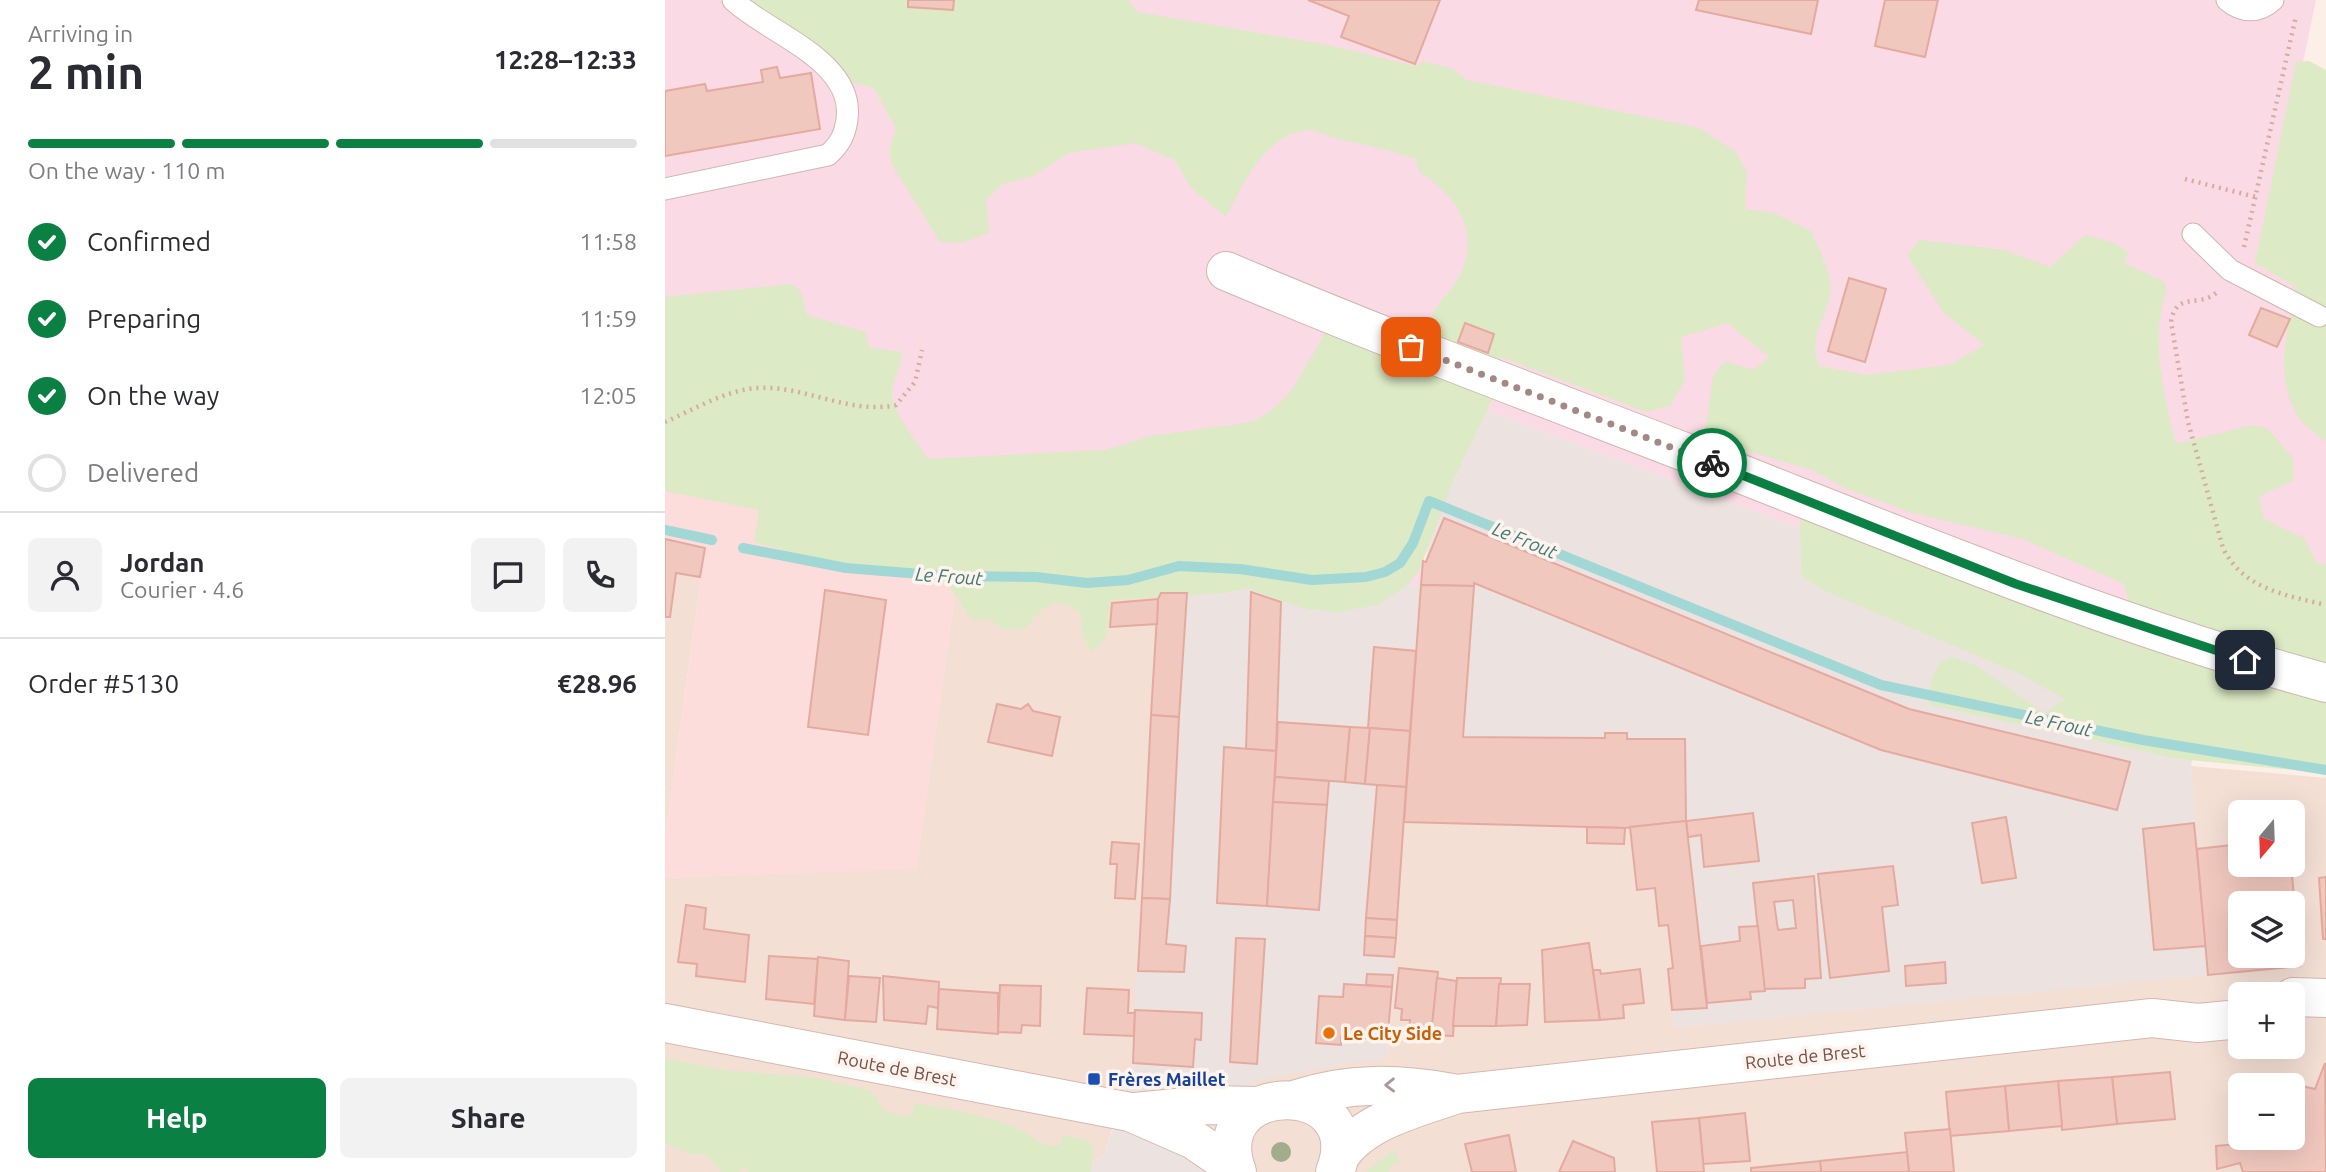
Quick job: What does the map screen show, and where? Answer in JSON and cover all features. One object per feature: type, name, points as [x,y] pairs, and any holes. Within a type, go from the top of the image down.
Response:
[{"type":"main road","points":[[1226,271],[1360,327],[2016,584],[2186,641],[2326,683]]},
{"type":"main road","name":"Route de Brest","points":[[2152,1018],[2186,1003],[2228,999]]},
{"type":"main road","name":"Route de Brest","points":[[1337,1164],[1347,1145],[1381,1124],[1457,1094],[2152,1018],[2198,1023],[2228,1020]]},
{"type":"main road","name":"Route de Brest","points":[[665,1023],[1130,1112],[1194,1140],[1236,1171]]},
{"type":"main road","name":"Route de Brest","points":[[1130,1112],[1207,1105],[1259,1106],[1277,1099],[1297,1099],[1333,1088],[1384,1085],[1422,1087],[1457,1094]]},
{"type":"main road","points":[[1297,1099],[1324,1114],[1339,1141],[1337,1164]]},
{"type":"main road","points":[[1236,1171],[1234,1140],[1248,1115],[1259,1106]]},
{"type":"lane","points":[[665,189],[828,155],[840,145],[848,114],[845,95],[832,72],[812,54],[733,0]]},
{"type":"lane","points":[[2227,0],[2252,10],[2262,8],[2273,0]]},
{"type":"lane","points":[[2193,234],[2230,270],[2319,316]]},
{"type":"path","points":[[2297,13],[2246,244],[2215,295],[2179,303],[2173,309],[2171,321],[2189,422],[2213,517],[2229,559],[2255,584],[2326,605]]},
{"type":"path","points":[[2185,180],[2256,197]]},
{"type":"path","points":[[665,422],[755,388],[804,392],[846,404],[876,407],[896,405],[915,382],[922,350]]},
{"type":"shaded area","points":[[665,0],[2316,0],[2261,263],[2326,298],[2326,765],[1986,598],[1455,398],[1423,561],[1421,585],[958,573],[759,544],[764,506],[665,488]]},
{"type":"shaded area","points":[[1455,398],[1986,598],[2211,677],[2191,766],[2208,975],[1673,1028],[1668,969],[1673,968],[1668,925],[1659,926],[1655,888],[1637,890],[1630,827],[1405,822],[1388,1056],[1255,1080],[1251,1172],[1084,1172],[1105,1152],[1131,1076],[1159,576],[1421,585]]},
{"type":"shaded area","points":[[665,488],[764,506],[760,544],[958,573],[916,869],[665,878],[665,840],[705,549],[665,539]]},
{"type":"shaded area","points":[[665,539],[705,548],[665,840]]},
{"type":"shaded area","points":[[958,573],[1158,595],[1133,1063],[1105,1152],[1084,1172],[665,1172],[665,878],[916,868]]},
{"type":"shaded area","points":[[2191,766],[2326,778],[2326,1172],[1251,1172],[1255,1079],[1388,1056],[1404,822],[1630,827],[1655,888],[1659,926],[1668,925],[1673,968],[1673,1027],[2194,823]]},
{"type":"green space","points":[[741,0],[1129,0],[1137,12],[1328,45],[1416,66],[1423,61],[1451,68],[1467,80],[1699,128],[1736,152],[1747,173],[1745,209],[1774,213],[1811,231],[1824,261],[1830,286],[1828,303],[1816,337],[1819,366],[1866,375],[1949,365],[1984,345],[1944,313],[1907,255],[1919,240],[2004,250],[2050,267],[2085,235],[2114,243],[2129,252],[2124,263],[2163,281],[2167,290],[2159,328],[2160,367],[2176,444],[2253,425],[2268,429],[2293,458],[2293,481],[2259,496],[2264,519],[2305,539],[2316,562],[2326,565],[2326,773],[2179,759],[1930,705],[1930,684],[1939,663],[1952,657],[1975,665],[2044,713],[2065,699],[2018,673],[1827,592],[1801,576],[1800,511],[2136,628],[2124,584],[2023,539],[1913,513],[1847,489],[1812,470],[1704,438],[1713,376],[1725,361],[1754,370],[1769,357],[1727,323],[1681,337],[1685,380],[1670,406],[1646,412],[1501,357],[1499,385],[1452,483],[1419,571],[1406,586],[1378,605],[1337,612],[1302,608],[1247,588],[1223,593],[1111,600],[1105,639],[1092,652],[1082,634],[1080,612],[1059,602],[1042,609],[1025,629],[1001,629],[992,620],[972,620],[938,570],[845,564],[754,542],[759,510],[665,491],[665,297],[792,284],[801,292],[807,315],[865,332],[870,348],[902,352],[892,398],[905,426],[928,459],[1105,450],[1151,436],[1252,422],[1272,410],[1291,391],[1332,321],[1416,354],[1435,310],[1460,275],[1468,244],[1466,229],[1454,203],[1444,191],[1419,172],[1416,159],[1308,130],[1279,141],[1268,151],[1248,176],[1226,217],[1191,188],[1175,160],[1135,143],[1069,153],[1033,176],[1003,184],[986,199],[989,233],[961,243],[940,242],[892,165],[889,151],[896,128],[874,88],[819,74],[798,57],[791,27]]},
{"type":"green space","points":[[2309,61],[2326,70],[2326,442],[2301,420],[2290,401],[2286,385],[2285,353],[2296,287],[2255,263],[2296,62]]},
{"type":"green space","points":[[665,1058],[723,1070],[818,1078],[872,1091],[884,1111],[909,1117],[916,1103],[982,1116],[1007,1124],[1052,1146],[1059,1145],[1063,1135],[1088,1141],[1093,1149],[1091,1172],[749,1172],[742,1167],[739,1172],[722,1172],[704,1154],[691,1154],[665,1143]]},
{"type":"green space","points":[[1394,1149],[1400,1165],[1392,1163],[1388,1172],[1366,1172]]},
{"type":"building","points":[[908,0],[954,0],[953,10],[908,7]]},
{"type":"building","points":[[1308,0],[1440,0],[1415,64],[1341,37],[1349,16]]},
{"type":"building","points":[[1699,0],[1818,0],[1811,34],[1696,10]]},
{"type":"building","points":[[1885,0],[1938,0],[1925,57],[1875,46]]},
{"type":"building","points":[[777,67],[780,78],[811,73],[820,129],[665,156],[665,91],[705,84],[707,91],[763,82],[761,70]]},
{"type":"building","points":[[1849,278],[1886,289],[1865,362],[1828,351]]},
{"type":"building","points":[[2261,308],[2290,319],[2277,347],[2249,335]]},
{"type":"building","points":[[1465,323],[1494,334],[1488,353],[1458,342]]},
{"type":"building","points":[[1444,518],[1909,709],[2130,762],[2117,810],[1881,750],[1474,583],[1474,586],[1421,585],[1423,561],[1426,562]]},
{"type":"building","points":[[665,539],[705,548],[700,577],[676,573],[670,617],[665,617]]},
{"type":"building","points":[[1421,585],[1474,586],[1463,737],[1605,738],[1605,733],[1627,733],[1627,739],[1685,739],[1686,821],[1625,828],[1404,822]]},
{"type":"building","points":[[825,590],[886,600],[868,735],[808,727]]},
{"type":"building","points":[[1251,592],[1281,602],[1276,751],[1246,749]]},
{"type":"building","points":[[1161,593],[1187,593],[1179,717],[1151,715],[1158,599]]},
{"type":"building","points":[[1158,599],[1157,624],[1110,627],[1112,603]]},
{"type":"building","points":[[1374,647],[1416,651],[1410,731],[1368,728]]},
{"type":"building","points":[[997,704],[1021,709],[1028,704],[1033,711],[1060,717],[1052,756],[988,742]]},
{"type":"building","points":[[1151,715],[1179,717],[1170,899],[1142,898]]},
{"type":"building","points":[[1278,722],[1350,727],[1345,782],[1275,777]]},
{"type":"building","points":[[1350,727],[1370,728],[1365,784],[1345,782]]},
{"type":"building","points":[[1370,728],[1410,731],[1406,787],[1365,784]]},
{"type":"building","points":[[1224,747],[1276,751],[1267,906],[1217,903]]},
{"type":"building","points":[[1275,777],[1329,781],[1327,805],[1273,802]]},
{"type":"building","points":[[1377,785],[1406,787],[1397,920],[1366,918]]},
{"type":"building","points":[[1273,802],[1327,805],[1319,910],[1267,906]]},
{"type":"building","points":[[1753,813],[1759,861],[1704,867],[1701,835],[1688,837],[1686,821]]},
{"type":"building","points":[[2006,817],[2016,878],[1982,883],[1972,823]]},
{"type":"building","points":[[1686,821],[1707,1008],[1672,1010],[1668,969],[1673,968],[1668,925],[1659,926],[1655,888],[1637,890],[1630,827]]},
{"type":"building","points":[[2194,823],[2206,946],[2154,950],[2143,829]]},
{"type":"building","points":[[1587,827],[1625,828],[1624,844],[1587,843]]},
{"type":"building","points":[[1112,842],[1139,844],[1135,899],[1115,898],[1117,864],[1110,864]]},
{"type":"building","points":[[2228,845],[2228,877],[2292,877],[2293,891],[2228,891],[2228,968],[2280,968],[2208,975],[2197,849]]},
{"type":"building","points":[[1893,866],[1898,905],[1882,907],[1889,971],[1830,978],[1818,874]]},
{"type":"building","points":[[1814,876],[1821,978],[1805,979],[1805,988],[1764,989],[1753,883]],"holes":[[[1793,900],[1796,928],[1778,930],[1774,902]]]},
{"type":"building","points":[[2326,877],[2326,939],[2323,939],[2319,878]]},
{"type":"building","points":[[1142,898],[1170,899],[1166,944],[1186,946],[1184,972],[1138,971]]},
{"type":"building","points":[[686,905],[706,908],[704,929],[749,935],[745,982],[696,976],[697,964],[678,962]]},
{"type":"building","points":[[1366,918],[1397,920],[1396,938],[1365,936]]},
{"type":"building","points":[[1758,926],[1765,991],[1750,992],[1751,999],[1707,1003],[1701,946],[1740,941],[1739,927]]},
{"type":"building","points":[[1365,936],[1396,938],[1394,957],[1364,955]]},
{"type":"building","points":[[1236,938],[1265,939],[1257,1064],[1230,1062]]},
{"type":"building","points":[[1589,943],[1600,1020],[1545,1022],[1542,950]]},
{"type":"building","points":[[769,956],[818,959],[814,1004],[766,999]]},
{"type":"building","points":[[818,957],[849,961],[845,1020],[814,1016]]},
{"type":"building","points":[[1945,962],[1946,983],[1906,986],[1905,966]]},
{"type":"building","points":[[1399,968],[1438,972],[1431,1035],[1415,1036],[1409,1033],[1410,1020],[1401,1020],[1402,1009],[1395,1008]]},
{"type":"building","points":[[1640,969],[1644,1003],[1623,1005],[1624,1018],[1600,1020],[1593,970],[1600,970],[1601,974]]},
{"type":"building","points":[[1367,974],[1393,975],[1392,987],[1366,985]]},
{"type":"building","points":[[849,976],[880,978],[876,1022],[845,1020]]},
{"type":"building","points":[[883,976],[939,982],[938,1008],[928,1006],[926,1024],[884,1020]]},
{"type":"building","points":[[1437,978],[1457,981],[1453,1036],[1431,1035]]},
{"type":"building","points":[[1457,978],[1501,978],[1496,1026],[1453,1026]]},
{"type":"building","points":[[1344,984],[1392,987],[1388,1032],[1366,1030],[1365,1038],[1341,1036],[1341,1045],[1316,1043],[1319,996],[1343,997]]},
{"type":"building","points":[[1499,984],[1530,984],[1527,1025],[1496,1026]]},
{"type":"building","points":[[1000,985],[1041,986],[1040,1026],[1022,1025],[1021,1033],[998,1032]]},
{"type":"building","points":[[1087,988],[1129,990],[1128,1013],[1135,1013],[1134,1036],[1084,1034]]},
{"type":"building","points":[[939,989],[998,993],[998,1034],[937,1029]]},
{"type":"building","points":[[1135,1010],[1202,1013],[1201,1040],[1195,1039],[1193,1067],[1133,1063]]},
{"type":"building","points":[[2325,1063],[2326,1172],[2243,1172],[2240,1163],[2217,1169],[2216,1146],[2228,1145],[2228,1150],[2305,1150],[2305,1087],[2315,1089]]},
{"type":"building","points":[[2170,1072],[2175,1119],[2117,1124],[2112,1077]]},
{"type":"building","points":[[2112,1077],[2117,1124],[2062,1130],[2058,1081]]},
{"type":"building","points":[[2058,1081],[2062,1126],[2009,1131],[2005,1086]]},
{"type":"building","points":[[2005,1086],[2009,1131],[1950,1136],[1946,1092]]},
{"type":"building","points":[[1745,1113],[1750,1161],[1703,1164],[1699,1118]]},
{"type":"building","points":[[1699,1118],[1704,1172],[1657,1172],[1652,1122]]},
{"type":"building","points":[[1950,1129],[1954,1172],[1909,1172],[1905,1133]]},
{"type":"building","points":[[1509,1135],[1516,1172],[1472,1172],[1465,1144]]},
{"type":"building","points":[[1573,1141],[1614,1158],[1615,1172],[1559,1172]]},
{"type":"building","points":[[1907,1152],[1909,1172],[1821,1172],[1820,1161]]},
{"type":"building","points":[[1820,1161],[1821,1172],[1751,1172],[1751,1168]]},
{"type":"waterway","name":"Le Frout","points":[[743,548],[846,568],[945,576],[1036,577],[1087,583],[1128,580],[1179,566],[1240,569],[1312,580],[1366,577],[1385,572],[1400,563],[1413,543],[1429,501],[1881,685],[2143,740],[2326,770]]},
{"type":"waterway","name":"Le Frout","points":[[665,530],[712,540]]},
{"type":"way so far","points":[[1411,347],[1712,463]]},
{"type":"place","name":"Le City Side","points":[[1329,1033]]},
{"type":"place","name":"Frères Maillet","points":[[1094,1079]]},
{"type":"route","points":[[1712,463],[2016,584],[2245,660]]}]
